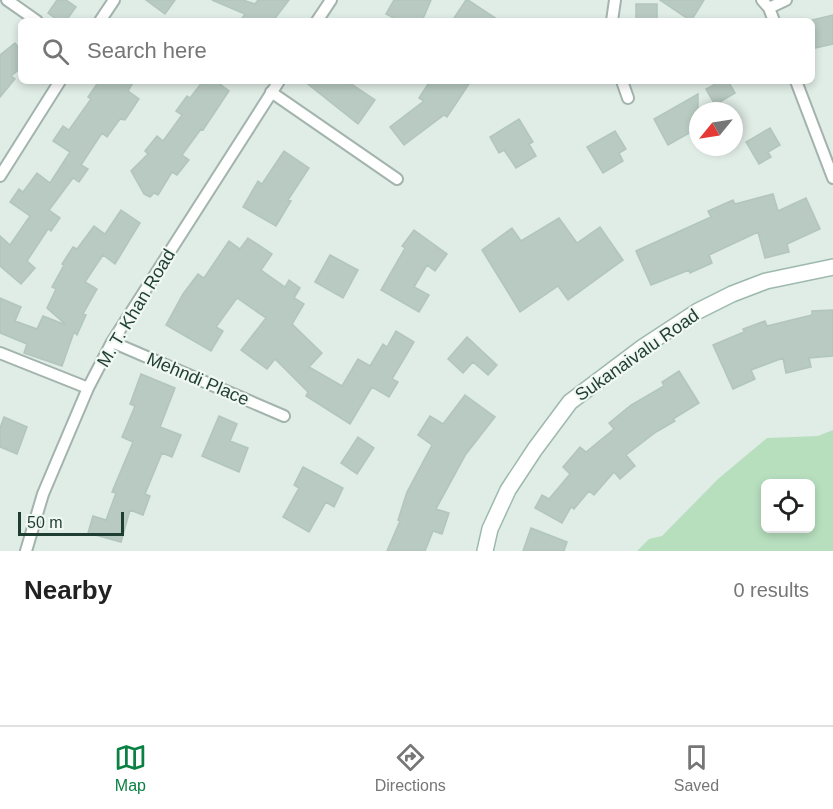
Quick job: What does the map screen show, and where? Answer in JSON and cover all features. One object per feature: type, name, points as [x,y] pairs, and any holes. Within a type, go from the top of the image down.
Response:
[{"type":"main road","name":"Sukanaivalu Road","points":[[484,551],[490,529],[508,490],[570,402],[643,347],[698,310],[766,281],[833,267]]},
{"type":"street","points":[[7,0],[33,18]]},
{"type":"street","points":[[102,18],[114,0]]},
{"type":"street","points":[[319,18],[331,0]]},
{"type":"street","points":[[612,18],[615,0]]},
{"type":"street","points":[[772,18],[765,4],[786,0]]},
{"type":"street","points":[[0,176],[58,84]]},
{"type":"street","name":"M. T. Khan Road","points":[[26,551],[43,494],[88,388],[112,342],[277,84]]},
{"type":"street","points":[[623,84],[628,98]]},
{"type":"street","points":[[797,84],[833,178]]},
{"type":"street","points":[[271,92],[397,179]]},
{"type":"street","name":"Mehndi Place","points":[[112,342],[284,416]]},
{"type":"street","points":[[0,353],[88,388]]},
{"type":"green space","points":[[833,430],[833,551],[637,551],[649,539],[662,536],[718,479],[767,438],[818,436]]},
{"type":"building","points":[[57,0],[66,0],[76,7],[68,18],[55,18],[48,13]]},
{"type":"building","points":[[146,0],[175,0],[165,14]]},
{"type":"building","points":[[212,0],[243,0],[255,4],[258,0],[289,0],[275,18],[242,18],[245,14]]},
{"type":"building","points":[[394,0],[431,0],[423,18],[393,18],[386,14]]},
{"type":"building","points":[[468,0],[495,18],[454,18]]},
{"type":"building","points":[[660,0],[704,0],[693,18],[687,18]]},
{"type":"building","points":[[636,4],[657,4],[657,18],[636,18]]},
{"type":"building","points":[[833,15],[833,44],[815,48],[815,19]]},
{"type":"building","points":[[15,43],[18,47],[18,70],[11,76],[15,79],[0,97],[0,55]]},
{"type":"building","points":[[97,84],[132,84],[128,91],[139,99],[125,120],[120,119],[107,137],[102,133],[81,165],[88,169],[79,182],[73,178],[49,210],[60,218],[51,231],[48,229],[27,261],[35,268],[21,284],[0,266],[0,236],[10,245],[30,216],[10,202],[19,189],[23,192],[37,173],[50,183],[70,152],[53,141],[63,126],[69,130],[91,99],[88,97]]},
{"type":"building","points":[[201,84],[220,84],[229,91],[203,130],[201,129],[182,155],[189,160],[177,175],[172,172],[158,195],[154,193],[150,197],[144,194],[131,171],[148,154],[145,151],[157,136],[163,141],[182,115],[176,111],[187,96],[190,98]]},
{"type":"building","points":[[308,84],[351,84],[375,100],[358,124]]},
{"type":"building","points":[[428,84],[469,84],[447,117],[444,115],[404,145],[390,127],[424,101],[419,98]]},
{"type":"building","points":[[715,84],[730,84],[735,93],[720,102],[713,102],[706,89]]},
{"type":"building","points":[[698,94],[698,102],[689,102],[689,133],[668,145],[654,119]]},
{"type":"building","points":[[519,119],[533,142],[529,144],[536,156],[516,168],[504,150],[499,153],[490,137]]},
{"type":"building","points":[[770,128],[780,145],[768,152],[771,157],[759,164],[746,142]]},
{"type":"building","points":[[615,131],[626,149],[619,153],[623,161],[603,173],[587,147]]},
{"type":"building","points":[[284,151],[309,168],[288,200],[291,201],[276,226],[243,207],[258,181],[262,184]]},
{"type":"building","points":[[773,194],[778,211],[806,198],[820,229],[787,244],[789,252],[765,258],[758,232],[709,255],[712,263],[690,273],[689,270],[651,285],[636,251],[711,217],[708,211],[733,200],[735,204]]},
{"type":"building","points":[[121,210],[140,223],[115,264],[103,255],[85,282],[97,289],[83,314],[86,315],[77,335],[74,332],[62,366],[24,353],[27,344],[0,333],[0,298],[21,307],[15,321],[37,329],[43,316],[66,325],[47,308],[56,289],[52,287],[64,265],[62,264],[73,247],[77,249],[94,226],[105,234]]},
{"type":"building","points":[[559,218],[577,243],[600,227],[623,260],[568,300],[558,286],[520,312],[482,250],[512,228],[521,241]]},
{"type":"building","points":[[414,230],[447,254],[435,271],[427,265],[414,287],[429,295],[419,312],[381,290],[405,248],[402,246]]},
{"type":"building","points":[[248,238],[272,254],[261,270],[285,287],[289,280],[300,288],[294,298],[304,304],[292,324],[322,353],[309,367],[342,386],[358,359],[370,366],[383,344],[387,347],[396,331],[414,342],[392,379],[398,382],[389,397],[372,387],[350,424],[306,396],[308,392],[275,359],[267,369],[241,350],[266,318],[237,298],[216,327],[223,331],[211,351],[166,325],[183,294],[198,274],[204,278],[229,241],[240,249]]},
{"type":"building","points":[[330,255],[358,270],[343,298],[315,282]]},
{"type":"building","points":[[833,310],[833,356],[809,358],[811,367],[786,373],[783,358],[751,370],[755,379],[733,389],[713,345],[744,332],[743,329],[765,321],[767,326],[812,315],[812,311]]},
{"type":"building","points":[[467,337],[497,365],[488,375],[473,362],[463,373],[448,359]]},
{"type":"building","points":[[679,371],[699,403],[673,419],[675,421],[626,455],[635,466],[620,479],[614,472],[594,495],[589,491],[574,509],[571,507],[562,523],[535,508],[542,495],[549,499],[570,474],[563,467],[580,447],[586,452],[614,429],[609,423],[631,405],[664,386],[662,382]]},
{"type":"building","points":[[141,374],[175,388],[160,427],[181,435],[172,457],[162,453],[145,494],[150,496],[143,515],[130,510],[121,542],[88,533],[93,516],[106,520],[116,493],[112,492],[133,442],[122,437],[135,406],[130,404]]},
{"type":"building","points":[[465,395],[495,417],[466,454],[436,509],[449,513],[442,534],[433,531],[425,551],[387,551],[400,521],[398,520],[407,492],[432,445],[418,435],[430,416],[443,424]]},
{"type":"building","points":[[219,416],[237,424],[230,441],[248,448],[239,472],[202,456]]},
{"type":"building","points":[[4,417],[27,427],[17,454],[0,447],[0,428]]},
{"type":"building","points":[[358,437],[374,448],[357,474],[341,463]]},
{"type":"building","points":[[303,467],[343,488],[334,507],[326,502],[309,532],[283,517],[299,488],[294,485]]},
{"type":"building","points":[[531,528],[567,542],[564,551],[523,551]]}]
